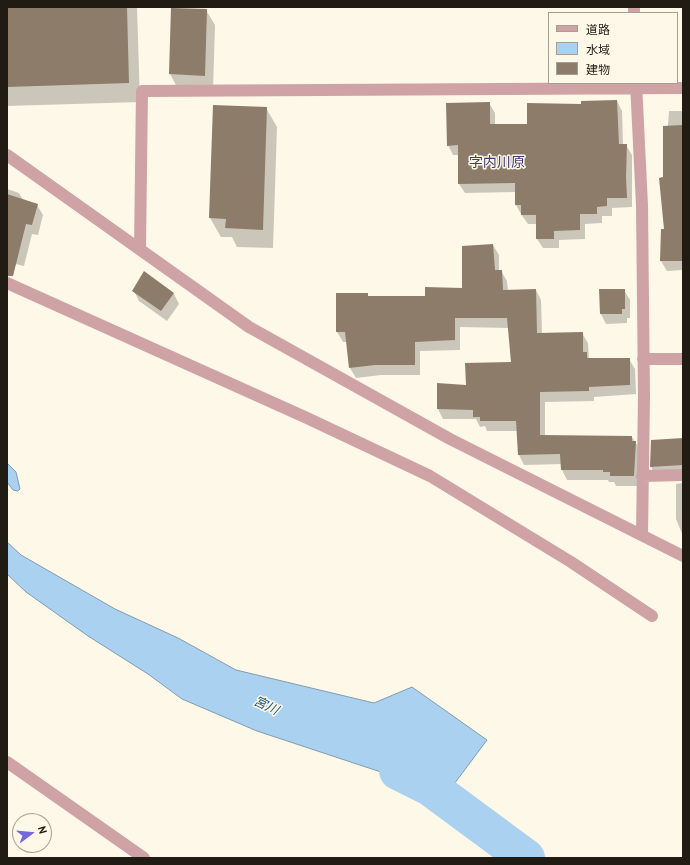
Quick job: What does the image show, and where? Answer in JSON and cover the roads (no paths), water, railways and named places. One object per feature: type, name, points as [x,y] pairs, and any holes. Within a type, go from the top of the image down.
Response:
[{"type":"street","points":[[636,86],[642,205],[642,534]]},
{"type":"street","points":[[140,249],[142,91],[636,86],[683,88]]},
{"type":"street","points":[[7,155],[249,327],[309,362],[450,439],[642,534],[683,556]]},
{"type":"street","points":[[7,283],[307,418],[430,476],[571,562],[652,616]]},
{"type":"street","points":[[643,359],[683,359]]},
{"type":"street","points":[[642,476],[683,475]]},
{"type":"street","points":[[7,762],[144,858]]},
{"type":"water","points":[[7,463],[16,472],[20,489],[18,491],[13,490],[7,482]]},
{"type":"water","points":[[7,542],[21,555],[115,609],[178,638],[236,670],[374,703],[412,687],[487,740],[434,811],[411,785],[396,777],[257,731],[182,699],[148,674],[88,636],[26,592],[7,574]]},
{"type":"waterway","name":"宮川","points":[[398,771],[430,787],[526,858]]},
{"type":"district","name":"字内川原","points":[[497,163]]}]
